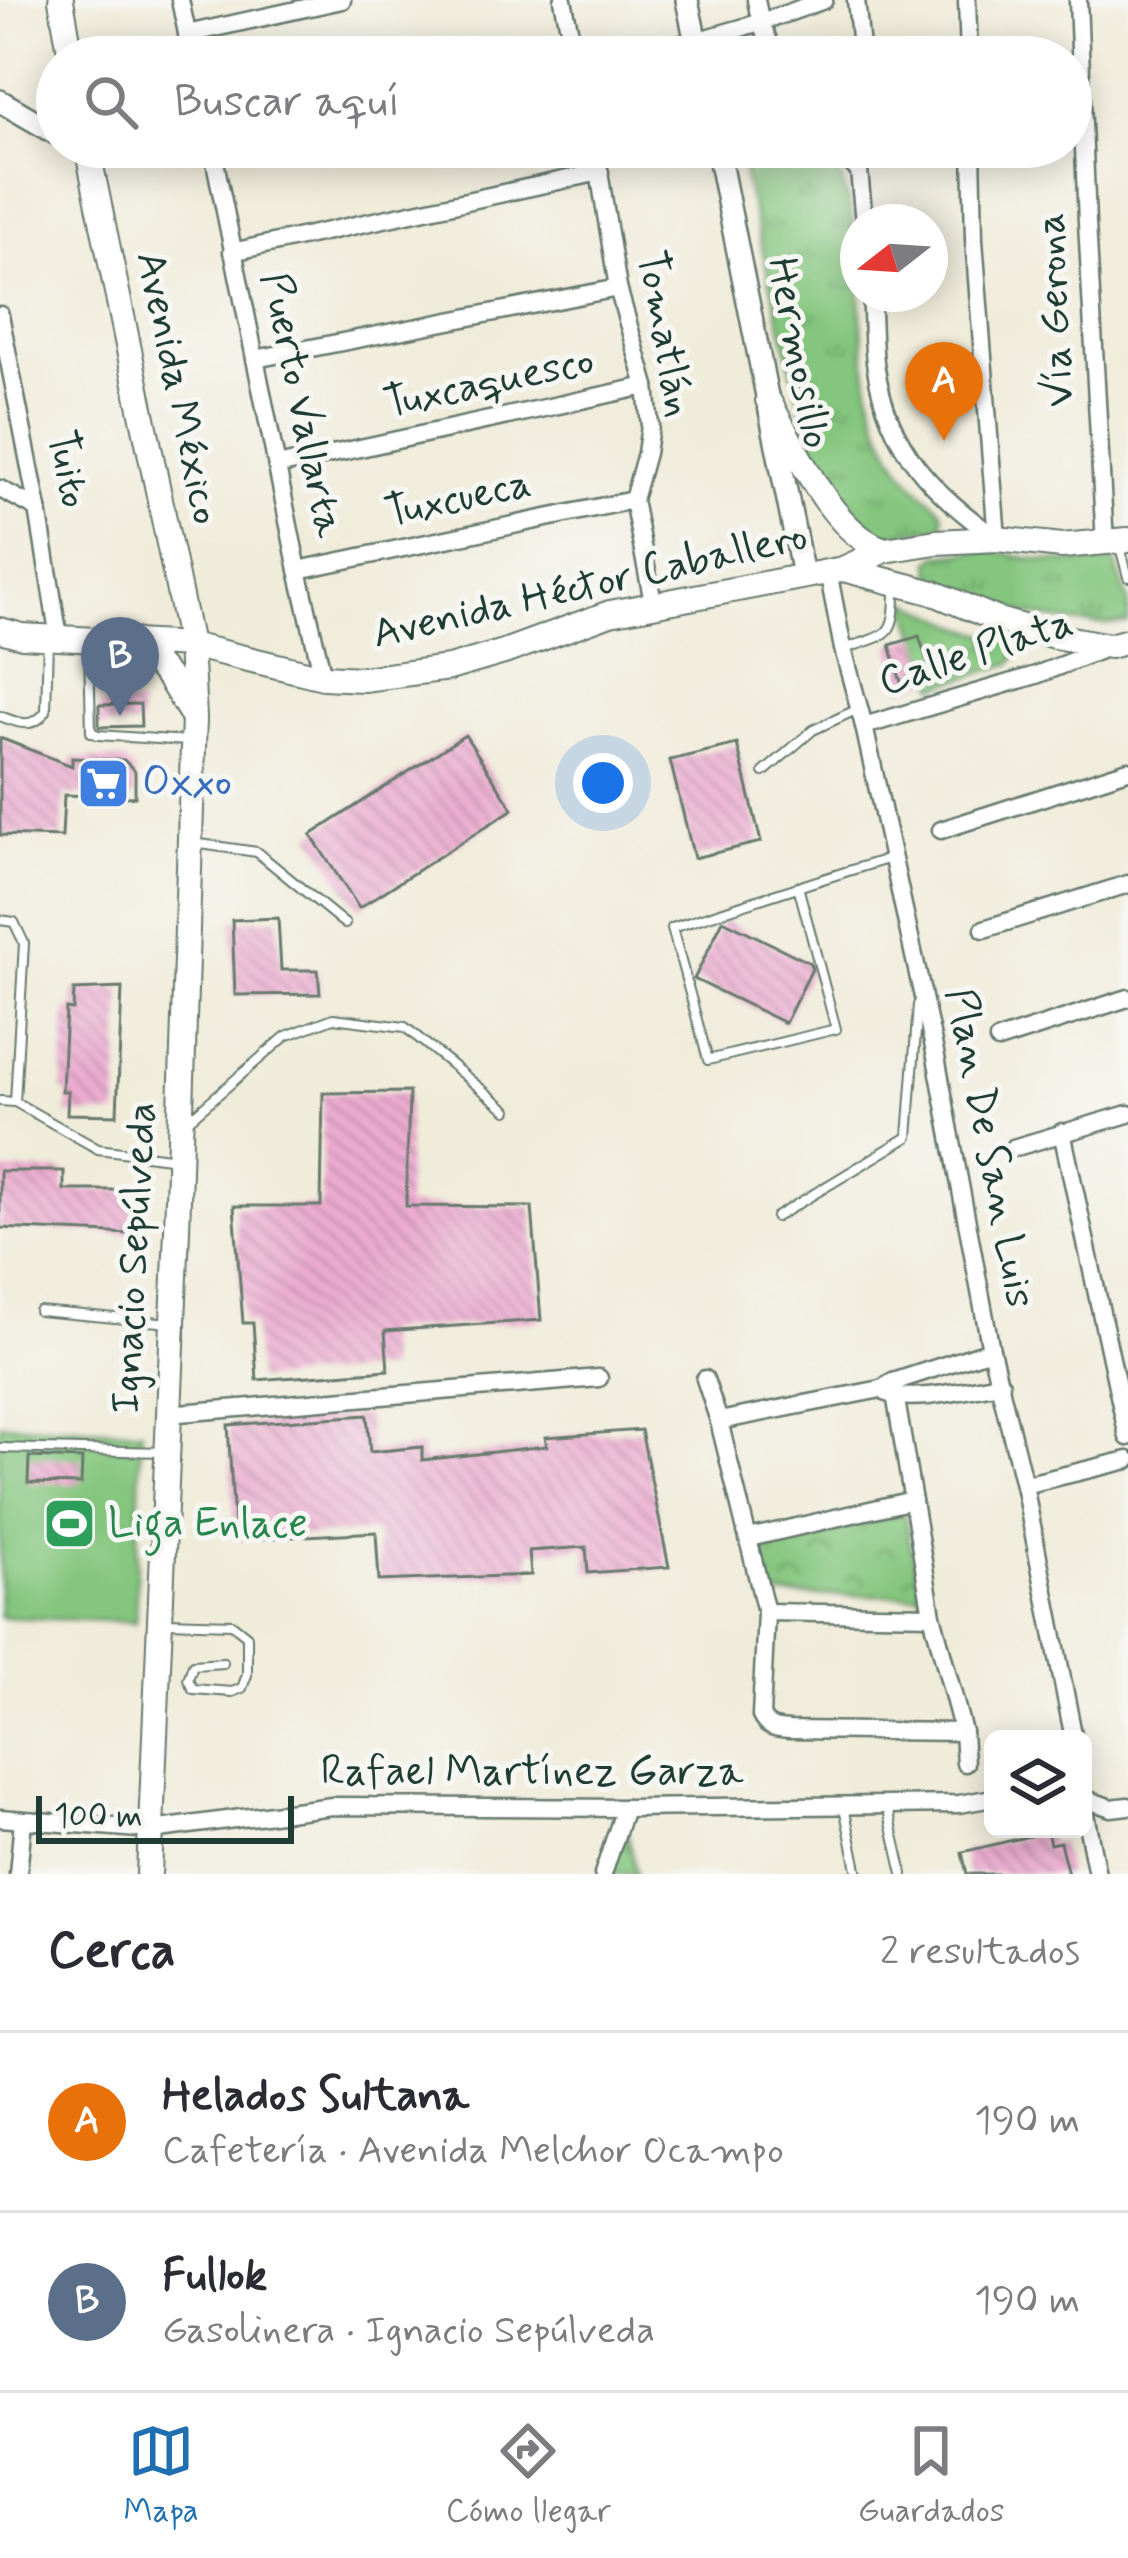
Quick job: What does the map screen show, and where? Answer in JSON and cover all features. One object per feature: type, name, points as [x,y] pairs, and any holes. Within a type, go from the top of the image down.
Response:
[{"type":"main road","points":[[61,0],[67,36]]},
{"type":"main road","name":"Avenida México","points":[[89,168],[190,645]]},
{"type":"main road","points":[[768,400],[835,512],[858,536],[885,550]]},
{"type":"main road","name":"Avenida Héctor Caballero","points":[[0,630],[22,636],[190,645],[323,677],[363,679],[449,668],[610,613],[825,572],[885,550],[997,539],[1062,546],[1118,542]]},
{"type":"main road","points":[[934,593],[926,577],[926,563],[936,542]]},
{"type":"main road","points":[[825,572],[934,593],[998,620],[1054,636],[1119,644]]},
{"type":"main road","points":[[135,641],[169,678],[194,730]]},
{"type":"main road","name":"Ignacio Sepúlveda","points":[[149,1874],[181,1127],[194,730],[190,645]]},
{"type":"street","points":[[180,0],[187,34],[341,0]]},
{"type":"street","points":[[563,0],[571,36]]},
{"type":"street","points":[[687,0],[695,36]]},
{"type":"street","points":[[756,0],[766,36]]},
{"type":"street","points":[[732,36],[824,0]]},
{"type":"street","points":[[856,0],[860,36]]},
{"type":"street","points":[[968,0],[969,36]]},
{"type":"street","name":"Vía Gerona","points":[[1078,0],[1079,36]]},
{"type":"street","points":[[0,101],[36,122]]},
{"type":"street","name":"Puerto Vallarta","points":[[216,168],[323,677]]},
{"type":"street","name":"Tomatlán","points":[[599,168],[618,288],[646,386],[650,426],[633,500],[653,602]]},
{"type":"street","name":"Hermosillo","points":[[721,168],[768,400],[825,572]]},
{"type":"street","points":[[856,168],[859,171]]},
{"type":"street","points":[[859,168],[862,204]]},
{"type":"street","points":[[972,168],[997,539]]},
{"type":"street","name":"Vía Gerona","points":[[1085,168],[1118,542]]},
{"type":"street","points":[[232,252],[600,172]]},
{"type":"street","points":[[254,359],[618,288]]},
{"type":"street","points":[[872,312],[876,369],[894,433],[921,476],[997,539]]},
{"type":"street","name":"Tuito","points":[[0,315],[38,509],[54,638]]},
{"type":"street","name":"Tuxcaquesco","points":[[277,466],[646,386]]},
{"type":"street","points":[[0,489],[38,509]]},
{"type":"street","name":"Tuxcueca","points":[[298,570],[633,500]]},
{"type":"street","name":"Plan De San Luis","points":[[825,572],[893,858],[1073,1730]]},
{"type":"street","name":"Calle Plata","points":[[861,717],[1036,675],[1119,644]]},
{"type":"street","points":[[941,830],[1128,770]]},
{"type":"street","points":[[984,929],[1128,884]]},
{"type":"street","points":[[998,1040],[1128,998]]},
{"type":"street","points":[[1013,1148],[1128,1114]]},
{"type":"street","points":[[1062,1132],[1128,1437]]},
{"type":"street","points":[[890,1390],[991,1350]]},
{"type":"street","points":[[167,1414],[599,1378]]},
{"type":"street","points":[[705,1379],[766,1612],[764,1724],[773,1728],[963,1732]]},
{"type":"street","points":[[719,1421],[890,1390],[1001,1384]]},
{"type":"street","points":[[890,1390],[932,1615],[963,1732],[965,1763]]},
{"type":"street","points":[[1024,1485],[1128,1460]]},
{"type":"street","points":[[748,1538],[913,1501]]},
{"type":"street","points":[[766,1612],[932,1615]]},
{"type":"street","name":"Rafael Martínez Garza","points":[[0,1818],[152,1830],[332,1806],[844,1806],[984,1800]]},
{"type":"street","points":[[1092,1803],[1128,1806]]},
{"type":"street","points":[[604,1874],[625,1808]]},
{"type":"street","points":[[19,1874],[23,1820]]},
{"type":"street","points":[[1090,1838],[1097,1874]]},
{"type":"lane","points":[[1118,542],[1128,577]]},
{"type":"lane","points":[[843,649],[890,628],[895,621],[895,585]]},
{"type":"lane","points":[[0,716],[19,724],[40,719],[46,710],[54,638]]},
{"type":"lane","points":[[88,638],[89,728],[94,734],[134,738],[194,730]]},
{"type":"lane","points":[[764,772],[813,730],[861,717]]},
{"type":"lane","points":[[125,727],[134,738]]},
{"type":"lane","points":[[190,842],[257,852],[345,924]]},
{"type":"lane","points":[[798,886],[836,1029],[708,1060],[672,928],[798,886],[893,858]]},
{"type":"lane","points":[[0,920],[14,922],[24,943],[15,1102]]},
{"type":"lane","points":[[776,1216],[908,1138],[920,986]]},
{"type":"lane","points":[[181,1127],[286,1036],[333,1018],[405,1027],[508,1110]]},
{"type":"lane","points":[[0,1101],[15,1102],[98,1149],[179,1159]]},
{"type":"lane","points":[[39,1310],[172,1323]]},
{"type":"lane","points":[[0,1448],[166,1452]]},
{"type":"lane","points":[[159,1622],[222,1622],[244,1631],[247,1675],[242,1688],[232,1692],[193,1689],[189,1670],[193,1665],[224,1663]]},
{"type":"lane","points":[[887,1805],[903,1874]]},
{"type":"lane","points":[[844,1806],[858,1874]]},
{"type":"green space","points":[[742,168],[835,168],[848,204],[840,204],[840,312],[861,312],[870,392],[882,432],[906,475],[944,517],[941,526],[883,537],[873,533],[810,444]]},
{"type":"green space","points":[[986,550],[1050,561],[1115,561],[1128,601],[1128,623],[1081,623],[1026,614],[972,597],[932,574],[931,561],[939,555]]},
{"type":"green space","points":[[905,600],[968,629],[1009,640],[1016,657],[1010,664],[936,687]]},
{"type":"green space","name":"Liga Enlace","points":[[0,1424],[141,1431],[135,1622],[0,1617]]},
{"type":"green space","points":[[904,1514],[921,1595],[771,1596],[759,1545]]},
{"type":"green space","points":[[625,1821],[636,1874],[610,1874]]},
{"type":"building","points":[[919,636],[933,679],[903,689],[890,645]]},
{"type":"building","points":[[140,704],[141,726],[99,727],[99,705]]},
{"type":"building","points":[[465,735],[513,809],[359,908],[311,835]]},
{"type":"building","points":[[0,738],[72,766],[72,758],[124,760],[135,771],[135,797],[64,795],[62,837],[0,835]]},
{"type":"building","points":[[737,744],[761,842],[694,858],[670,760]]},
{"type":"building","points":[[278,918],[281,970],[318,970],[320,994],[235,995],[232,920]]},
{"type":"building","points":[[723,920],[810,963],[812,969],[785,1023],[694,979]]},
{"type":"building","points":[[122,988],[117,1115],[67,1114],[68,1091],[62,1091],[66,1009],[73,1010],[74,990]]},
{"type":"building","points":[[409,1092],[406,1206],[532,1207],[541,1320],[385,1331],[388,1370],[257,1380],[253,1323],[243,1323],[234,1206],[321,1206],[323,1093]]},
{"type":"building","points":[[0,1171],[64,1171],[64,1190],[133,1190],[132,1234],[0,1228]]},
{"type":"building","points":[[367,1415],[370,1452],[422,1447],[422,1460],[547,1446],[545,1437],[641,1430],[669,1567],[588,1573],[586,1547],[529,1551],[531,1575],[379,1581],[376,1532],[235,1540],[228,1425]]},
{"type":"building","points":[[29,1457],[82,1459],[81,1484],[28,1483]]},
{"type":"building","points":[[1022,1838],[1048,1838],[1050,1844],[1060,1842],[1068,1874],[967,1874],[962,1852]]},
{"type":"place","name":"Helados Sultana","points":[[944,441]]},
{"type":"place","name":"Fullok","points":[[120,716]]},
{"type":"place","name":"Oxxo","points":[[103,783]]},
{"type":"place","name":"Liga Enlace","points":[[69,1524]]}]
